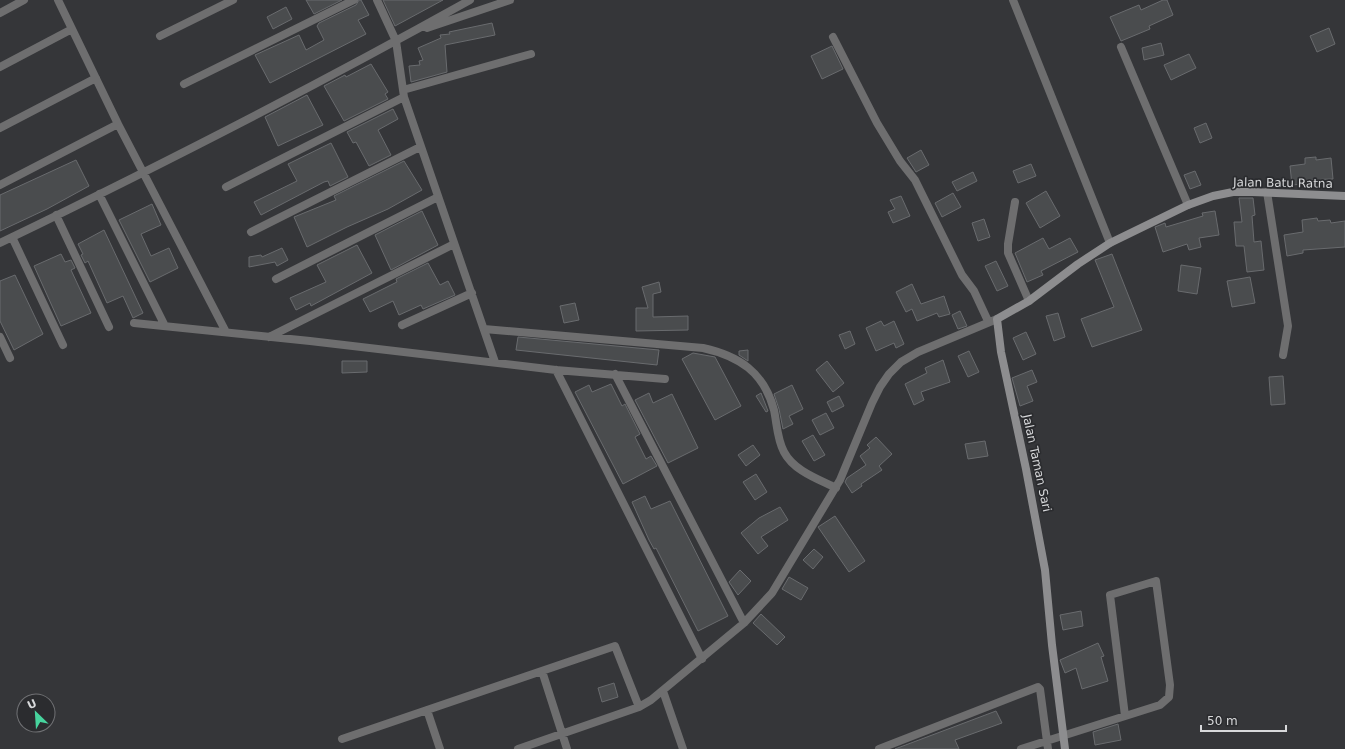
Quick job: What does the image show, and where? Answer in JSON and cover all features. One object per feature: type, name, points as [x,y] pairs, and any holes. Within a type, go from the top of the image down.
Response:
[{"type":"street","points":[[0,13],[24,0]]},
{"type":"street","points":[[58,0],[118,124],[226,332]]},
{"type":"street","points":[[160,36],[233,0]]},
{"type":"street","points":[[184,84],[354,0]]},
{"type":"street","points":[[377,0],[396,41],[403,94],[495,362]]},
{"type":"street","points":[[0,243],[143,172],[408,35],[470,0]]},
{"type":"street","points":[[408,35],[510,0]]},
{"type":"street","points":[[518,749],[638,707],[663,691],[702,659],[758,610],[780,582],[836,488],[847,466],[872,403],[880,387],[890,374],[902,362],[918,352],[997,319],[1029,302],[1078,264],[1110,243],[1013,0]]},
{"type":"street","points":[[0,66],[72,29]]},
{"type":"street","points":[[833,37],[883,134],[900,161],[915,180],[962,275],[974,291],[988,322]]},
{"type":"street","points":[[1121,46],[1188,205]]},
{"type":"street","points":[[226,187],[403,94],[531,54]]},
{"type":"street","points":[[0,128],[96,78]]},
{"type":"street","points":[[0,185],[118,124]]},
{"type":"street","points":[[251,232],[420,147]]},
{"type":"street","name":"Jalan Batu Ratna","points":[[1110,243],[1188,205],[1213,196],[1233,192],[1267,192],[1345,196]]},
{"type":"street","points":[[1267,192],[1288,326],[1283,355]]},
{"type":"street","points":[[99,194],[165,326]]},
{"type":"street","points":[[276,279],[438,197]]},
{"type":"street","points":[[1016,202],[1008,244],[1008,253],[1029,302]]},
{"type":"street","points":[[56,215],[109,326]]},
{"type":"street","points":[[12,237],[63,345]]},
{"type":"street","points":[[269,337],[454,244]]},
{"type":"street","points":[[402,325],[472,294]]},
{"type":"street","name":"Jalan Taman Sari","points":[[997,319],[1001,352],[1029,483],[1045,570],[1052,645],[1065,749]]},
{"type":"street","points":[[134,323],[226,332],[556,370],[665,379]]},
{"type":"street","points":[[484,329],[703,348],[732,356],[755,373],[764,388],[774,410],[780,441],[784,452],[789,459],[797,467],[836,488]]},
{"type":"street","points":[[0,337],[10,358]]},
{"type":"street","points":[[556,370],[702,659]]},
{"type":"street","points":[[615,374],[744,623]]},
{"type":"street","points":[[1021,749],[1160,705],[1169,697],[1170,691],[1156,581],[1110,595],[1125,716]]},
{"type":"street","points":[[342,739],[615,646],[638,707]]},
{"type":"street","points":[[542,671],[567,749]]},
{"type":"street","points":[[879,749],[1038,687],[1040,689],[1048,749]]},
{"type":"street","points":[[663,691],[682,749]]},
{"type":"street","points":[[427,710],[440,749]]},
{"type":"building","points":[[306,0],[342,0],[314,14]]},
{"type":"building","points":[[359,0],[361,0],[369,15],[358,20],[366,34],[270,83],[255,55],[299,35],[306,50],[324,40],[317,26],[319,23],[356,5]]},
{"type":"building","points":[[383,0],[443,0],[395,26]]},
{"type":"building","points":[[1163,0],[1167,0],[1173,15],[1149,26],[1150,29],[1121,41],[1110,17],[1139,5],[1141,10]]},
{"type":"building","points":[[286,7],[292,19],[273,29],[267,17]]},
{"type":"building","points":[[492,23],[495,35],[445,45],[447,72],[411,82],[409,66],[420,65],[419,61],[423,60],[418,48],[441,38],[440,35],[450,34],[449,32]]},
{"type":"building","points":[[1329,28],[1335,44],[1317,52],[1310,36]]},
{"type":"building","points":[[1161,43],[1164,55],[1144,60],[1142,48]]},
{"type":"building","points":[[832,46],[843,69],[822,79],[811,56]]},
{"type":"building","points":[[1189,54],[1196,68],[1171,80],[1164,65]]},
{"type":"building","points":[[371,64],[388,92],[385,94],[388,99],[344,121],[324,86]]},
{"type":"building","points":[[307,95],[323,125],[278,146],[265,117]]},
{"type":"building","points":[[393,109],[398,119],[378,130],[391,155],[369,166],[356,142],[353,143],[347,132]]},
{"type":"building","points":[[1206,123],[1212,138],[1200,143],[1194,128]]},
{"type":"building","points":[[331,143],[348,177],[330,186],[328,181],[324,182],[261,215],[254,202],[297,181],[288,164]]},
{"type":"building","points":[[921,150],[929,165],[916,172],[907,158]]},
{"type":"building","points":[[1316,157],[1316,160],[1331,158],[1333,179],[1304,180],[1304,184],[1292,185],[1290,166],[1305,164],[1305,158]]},
{"type":"building","points":[[76,160],[89,186],[47,209],[0,231],[0,195]]},
{"type":"building","points":[[404,161],[422,190],[388,209],[307,247],[294,217],[336,200],[334,196]]},
{"type":"building","points":[[1031,164],[1036,176],[1018,183],[1013,171]]},
{"type":"building","points":[[1195,171],[1201,185],[1190,189],[1184,175]]},
{"type":"building","points":[[973,172],[977,181],[957,191],[952,182]]},
{"type":"building","points":[[1046,191],[1060,216],[1040,228],[1026,203]]},
{"type":"building","points":[[953,193],[961,207],[942,217],[935,203]]},
{"type":"building","points":[[901,196],[910,216],[893,223],[888,212],[895,209],[890,200]]},
{"type":"building","points":[[1239,198],[1253,198],[1255,215],[1252,216],[1254,242],[1261,241],[1264,270],[1247,272],[1244,246],[1236,246],[1234,222],[1242,222]]},
{"type":"building","points":[[152,204],[161,225],[141,234],[151,256],[169,248],[178,268],[150,282],[119,220]]},
{"type":"building","points":[[422,211],[438,245],[391,270],[375,235]]},
{"type":"building","points":[[1215,211],[1219,235],[1199,238],[1201,247],[1189,250],[1187,244],[1163,252],[1155,227],[1165,223],[1166,227],[1203,216],[1202,213]]},
{"type":"building","points":[[1317,218],[1318,221],[1330,220],[1331,223],[1345,221],[1345,247],[1303,250],[1303,253],[1287,256],[1284,235],[1303,232],[1302,220]]},
{"type":"building","points":[[984,219],[990,237],[978,241],[972,223]]},
{"type":"building","points":[[104,230],[143,313],[133,318],[123,296],[107,303],[88,261],[85,263],[81,255],[83,254],[78,244]]},
{"type":"building","points":[[1043,238],[1049,249],[1070,238],[1078,252],[1041,271],[1043,275],[1027,282],[1015,253]]},
{"type":"building","points":[[357,245],[372,273],[311,306],[310,303],[296,310],[290,298],[326,282],[317,265]]},
{"type":"building","points":[[282,248],[288,260],[277,266],[275,262],[249,267],[249,257],[261,255],[262,257]]},
{"type":"building","points":[[61,254],[65,262],[71,260],[75,268],[71,270],[91,313],[61,326],[34,266]]},
{"type":"building","points":[[1112,254],[1142,330],[1092,347],[1081,319],[1114,307],[1095,260]]},
{"type":"building","points":[[996,261],[1008,286],[997,291],[985,266]]},
{"type":"building","points":[[428,263],[440,285],[448,281],[455,295],[423,309],[421,305],[399,315],[393,301],[370,312],[363,299],[397,282],[396,279]]},
{"type":"building","points":[[1181,265],[1201,268],[1197,294],[1178,291]]},
{"type":"building","points":[[15,275],[43,334],[14,350],[0,321],[0,281]]},
{"type":"building","points":[[1250,277],[1255,303],[1232,307],[1227,281]]},
{"type":"building","points":[[659,282],[661,292],[653,294],[653,317],[688,316],[688,330],[636,331],[636,308],[648,308],[642,287]]},
{"type":"building","points":[[912,284],[921,304],[944,296],[950,314],[939,317],[937,313],[917,321],[912,309],[906,312],[896,292]]},
{"type":"building","points":[[575,303],[579,320],[564,323],[560,306]]},
{"type":"building","points":[[960,311],[967,326],[958,329],[952,315]]},
{"type":"building","points":[[1058,313],[1065,337],[1054,341],[1046,316]]},
{"type":"building","points":[[881,321],[884,326],[894,321],[904,344],[896,348],[894,343],[876,351],[866,328]]},
{"type":"building","points":[[850,331],[855,344],[845,349],[839,335]]},
{"type":"building","points":[[1026,332],[1036,354],[1023,360],[1013,338]]},
{"type":"building","points":[[518,337],[659,350],[657,365],[516,350]]},
{"type":"building","points":[[748,350],[748,361],[739,355],[739,351]]},
{"type":"building","points":[[969,351],[979,372],[968,377],[958,356]]},
{"type":"building","points":[[693,353],[715,357],[741,406],[715,420],[682,359]]},
{"type":"building","points":[[943,360],[950,382],[921,392],[924,400],[914,405],[905,384],[927,373],[925,368]]},
{"type":"building","points":[[342,361],[367,361],[367,372],[342,373]]},
{"type":"building","points":[[827,361],[844,383],[833,392],[816,370]]},
{"type":"building","points":[[1032,370],[1037,382],[1027,386],[1033,401],[1020,406],[1012,378]]},
{"type":"building","points":[[1283,376],[1285,404],[1271,405],[1269,377]]},
{"type":"building","points":[[611,384],[622,406],[625,404],[640,434],[635,437],[646,459],[651,456],[657,466],[623,484],[575,392],[589,385],[592,392]]},
{"type":"building","points":[[792,385],[803,409],[789,416],[793,424],[783,429],[774,394]]},
{"type":"building","points":[[649,393],[653,403],[672,394],[698,448],[668,463],[635,400]]},
{"type":"building","points":[[761,393],[768,411],[766,412],[756,396]]},
{"type":"building","points":[[839,396],[844,406],[832,412],[827,402]]},
{"type":"building","points":[[826,413],[834,428],[820,435],[812,420]]},
{"type":"building","points":[[813,435],[825,455],[814,461],[802,441]]},
{"type":"building","points":[[876,437],[892,454],[879,466],[882,470],[861,484],[862,486],[852,493],[845,482],[847,478],[866,465],[860,456],[870,448],[867,445]]},
{"type":"building","points":[[985,441],[988,456],[968,459],[965,444]]},
{"type":"building","points":[[753,445],[760,455],[746,466],[738,455]]},
{"type":"building","points":[[756,474],[767,492],[755,500],[743,482]]},
{"type":"building","points":[[645,496],[651,509],[670,501],[728,616],[698,631],[656,548],[654,549],[649,540],[632,502]]},
{"type":"building","points":[[780,507],[788,520],[761,537],[768,546],[758,554],[741,533],[759,518]]},
{"type":"building","points":[[835,516],[865,561],[849,572],[818,527]]},
{"type":"building","points":[[814,549],[823,557],[813,569],[803,560]]},
{"type":"building","points":[[740,570],[751,581],[738,595],[729,582]]},
{"type":"building","points":[[789,577],[808,588],[801,600],[782,589]]},
{"type":"building","points":[[1081,611],[1083,626],[1063,630],[1060,615]]},
{"type":"building","points":[[761,614],[785,637],[777,645],[753,623]]},
{"type":"building","points":[[1098,643],[1104,656],[1101,657],[1108,681],[1082,689],[1076,668],[1065,673],[1060,660]]},
{"type":"building","points":[[614,683],[618,697],[602,702],[598,688]]},
{"type":"building","points":[[996,711],[1002,723],[955,740],[959,749],[895,749]]},
{"type":"building","points":[[1118,724],[1121,740],[1095,745],[1093,732]]}]
